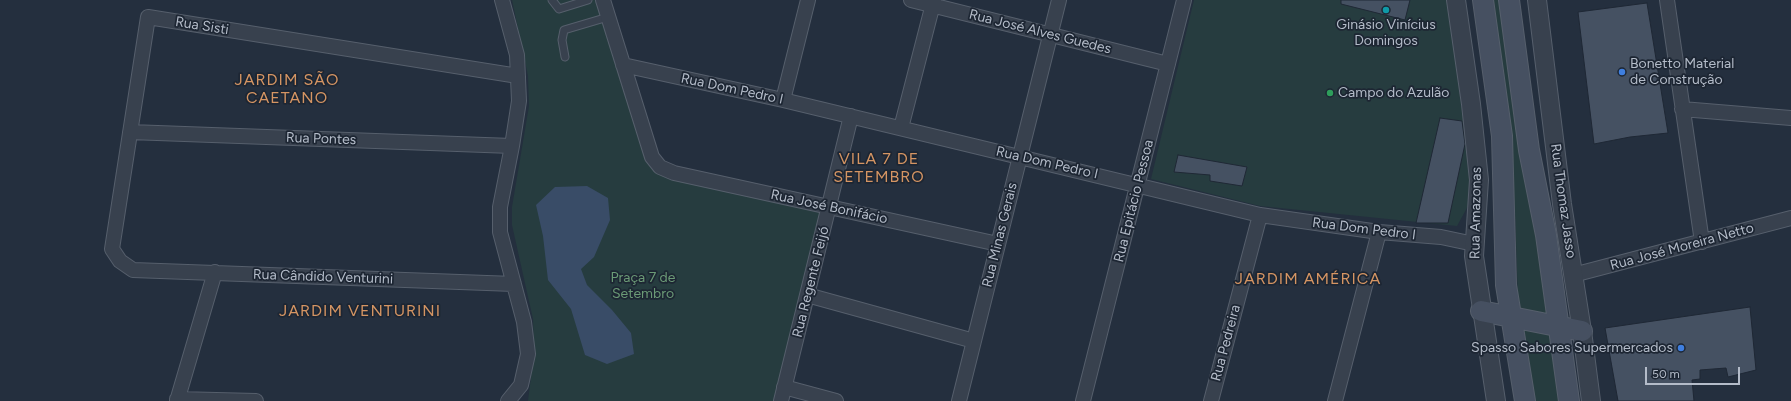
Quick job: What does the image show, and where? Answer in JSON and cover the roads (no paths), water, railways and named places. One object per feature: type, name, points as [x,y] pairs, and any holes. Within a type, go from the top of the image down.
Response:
[{"type":"main road","points":[[1483,0],[1502,136],[1506,285],[1525,401]]},
{"type":"main road","points":[[1509,0],[1529,150],[1546,235],[1569,401]]},
{"type":"main road","points":[[1482,311],[1582,331]]},
{"type":"street","points":[[502,0],[517,55],[519,101],[500,207],[500,232],[524,322],[528,354],[521,385],[508,401]]},
{"type":"street","points":[[602,0],[623,65]]},
{"type":"street","points":[[783,100],[808,0]]},
{"type":"street","name":"Rua José Alves Guedes","points":[[911,0],[933,3],[1050,35],[1168,64]]},
{"type":"street","name":"Rua Minas Gerais","points":[[959,401],[1059,0]]},
{"type":"street","name":"Rua Epitácio Pessoa","points":[[1083,401],[1184,0]]},
{"type":"street","name":"Rua Amazonas","points":[[1456,0],[1471,104],[1479,180],[1474,244],[1482,311],[1496,401]]},
{"type":"street","name":"Rua Thomaz Jasso","points":[[1537,0],[1562,204],[1582,331],[1591,401]]},
{"type":"street","points":[[1667,0],[1702,242]]},
{"type":"street","points":[[901,128],[933,3]]},
{"type":"street","name":"Rua Sisti","points":[[132,270],[120,261],[112,249],[148,17],[518,76]]},
{"type":"street","name":"Rua Dom Pedro I","points":[[623,65],[851,116],[1260,216],[1379,232],[1441,237],[1474,244]]},
{"type":"street","name":"Rua José Bonifácio","points":[[623,65],[652,157],[660,167],[674,173],[998,244]]},
{"type":"street","points":[[1682,109],[1791,118]]},
{"type":"street","name":"Rua Regente Feijó","points":[[781,401],[851,116]]},
{"type":"street","name":"Rua Pontes","points":[[130,132],[512,146]]},
{"type":"street","name":"Rua Pedreira","points":[[1211,401],[1260,216]]},
{"type":"street","name":"Rua José Moreira Netto","points":[[1573,275],[1791,218]]},
{"type":"street","points":[[1335,401],[1379,232]]},
{"type":"street","name":"Rua Cândido Venturini","points":[[132,270],[514,284]]},
{"type":"street","points":[[215,272],[177,400],[256,401]]},
{"type":"street","points":[[807,295],[974,341]]},
{"type":"street","points":[[784,387],[836,401]]},
{"type":"lane","points":[[552,0],[559,9],[588,0]]},
{"type":"lane","points":[[565,57],[562,40],[564,30],[608,17]]},
{"type":"water","points":[[587,186],[608,198],[610,220],[594,257],[581,269],[587,285],[612,310],[631,333],[634,354],[607,364],[585,355],[571,309],[548,280],[543,236],[536,205],[555,187]]},
{"type":"place","name":"Ginásio Vinícius Domingos","points":[[1386,10]]},
{"type":"place","name":"Bonetto Material de Construção","points":[[1622,72]]},
{"type":"place","name":"Campo do Azulão","points":[[1330,93]]},
{"type":"place","name":"Spasso Sabores Supermercados","points":[[1681,348]]},
{"type":"district","name":"JARDIM SÃO CAETANO","points":[[287,89]]},
{"type":"district","name":"VILA 7 DE SETEMBRO","points":[[879,168]]},
{"type":"district","name":"JARDIM AMÉRICA","points":[[1308,279]]},
{"type":"district","name":"JARDIM VENTURINI","points":[[360,311]]},
{"type":"park label","name":"Praça 7 de Setembro","points":[[643,286]]}]
